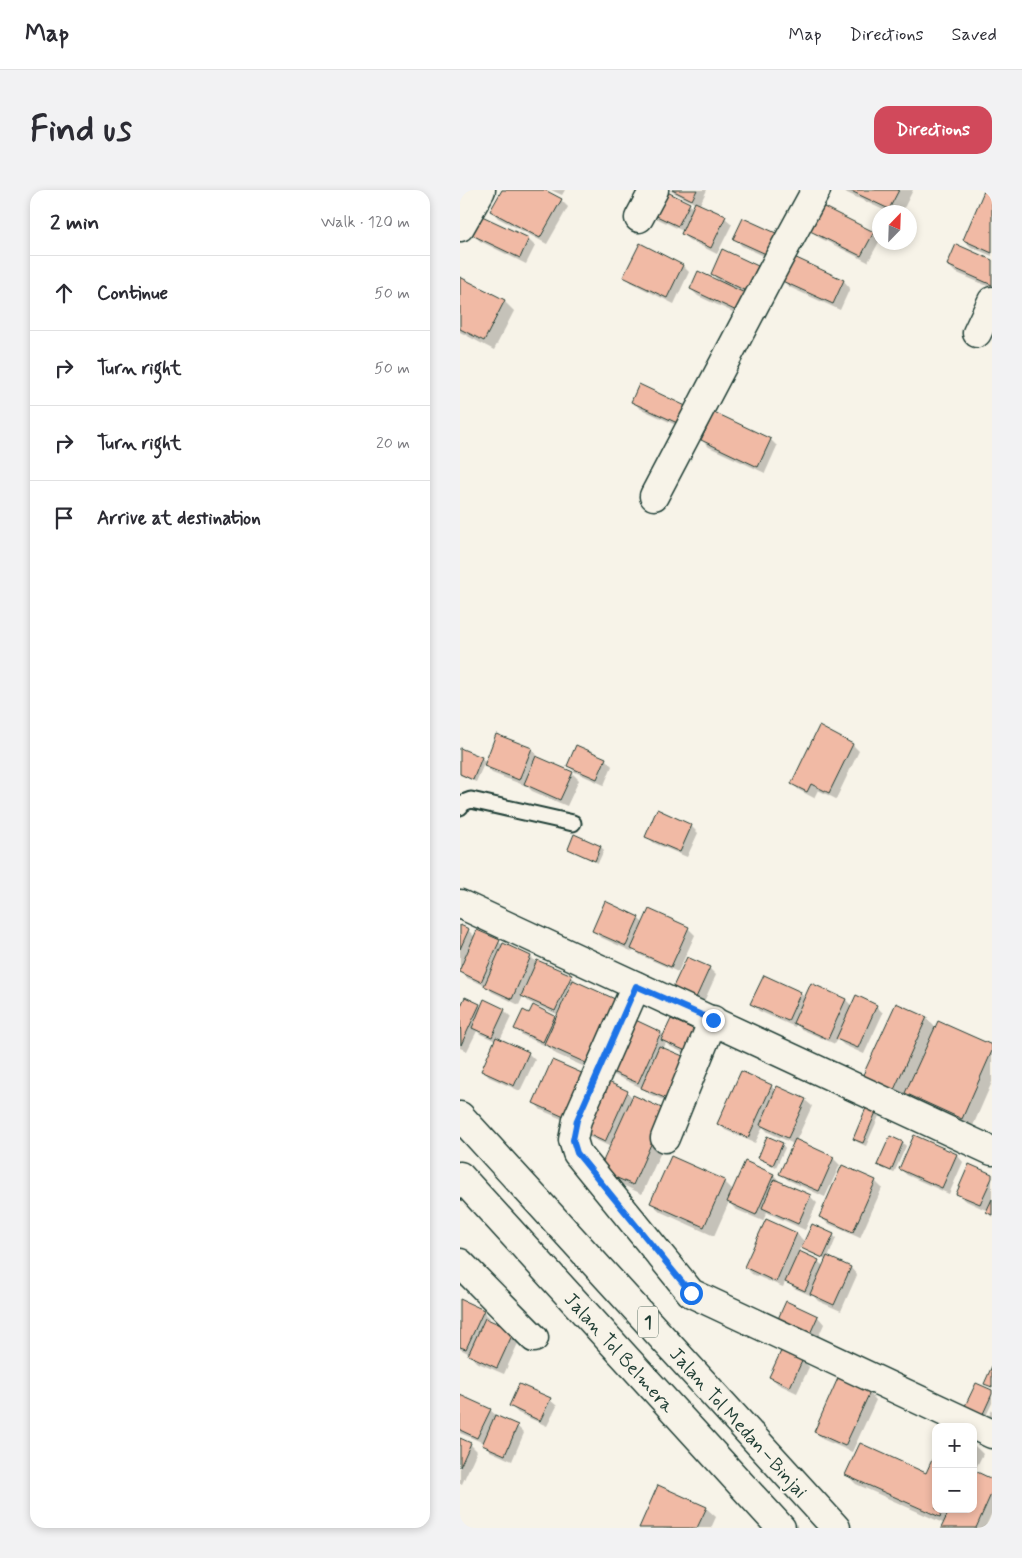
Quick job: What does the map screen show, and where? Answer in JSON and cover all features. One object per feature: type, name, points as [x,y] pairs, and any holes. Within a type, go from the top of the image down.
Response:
[{"type":"main road","points":[[639,218],[654,190]]},
{"type":"main road","points":[[654,496],[816,190]]},
{"type":"main road","points":[[460,227],[472,193]]},
{"type":"main road","points":[[977,333],[992,300]]},
{"type":"main road","points":[[460,904],[992,1151]]},
{"type":"main road","points":[[636,986],[577,1120],[573,1140],[577,1153],[691,1293],[992,1434]]},
{"type":"main road","points":[[665,1138],[713,1020]]},
{"type":"main road","name":"Jalan Tol Medan–Binjai","points":[[460,1116],[836,1528]]},
{"type":"main road","name":"Jalan Tol Belmera","points":[[460,1176],[781,1528]]},
{"type":"main road","points":[[460,1263],[534,1338]]},
{"type":"lane","points":[[460,807],[463,803],[471,800],[573,823]]},
{"type":"building","points":[[502,190],[545,190],[562,199],[540,238],[490,211]]},
{"type":"building","points":[[663,190],[690,203],[678,226],[648,212]]},
{"type":"building","points":[[672,190],[697,190],[692,200]]},
{"type":"building","points":[[849,190],[899,190],[891,205],[881,205]]},
{"type":"building","points":[[984,191],[992,194],[992,253],[963,240]]},
{"type":"building","points":[[695,202],[726,216],[711,248],[681,234]]},
{"type":"building","points":[[822,206],[872,231],[872,236],[861,256],[810,231]]},
{"type":"building","points":[[482,216],[529,238],[520,258],[472,235]]},
{"type":"building","points":[[743,218],[776,233],[766,254],[733,239]]},
{"type":"building","points":[[640,243],[683,265],[667,298],[623,277]]},
{"type":"building","points":[[956,244],[992,260],[992,285],[947,265]]},
{"type":"building","points":[[722,249],[758,266],[746,291],[711,274]]},
{"type":"building","points":[[792,256],[844,280],[833,304],[780,280]]},
{"type":"building","points":[[698,271],[751,296],[743,314],[690,289]]},
{"type":"building","points":[[460,277],[505,300],[484,341],[460,329]]},
{"type":"building","points":[[639,384],[692,409],[684,426],[631,402]]},
{"type":"building","points":[[714,412],[771,439],[758,467],[701,440]]},
{"type":"building","points":[[819,726],[853,744],[829,793],[811,784],[807,792],[791,784]]},
{"type":"building","points":[[496,734],[532,748],[519,780],[484,766]]},
{"type":"building","points":[[576,745],[606,758],[597,779],[567,766]]},
{"type":"building","points":[[460,748],[482,757],[473,780],[460,774]]},
{"type":"building","points":[[536,756],[573,772],[560,800],[524,784]]},
{"type":"building","points":[[657,809],[692,825],[680,852],[645,837]]},
{"type":"building","points":[[574,834],[601,846],[595,861],[568,849]]},
{"type":"building","points":[[605,901],[639,917],[626,946],[592,931]]},
{"type":"building","points":[[649,909],[689,927],[671,967],[631,949]]},
{"type":"building","points":[[460,925],[469,929],[460,949]]},
{"type":"building","points":[[477,930],[500,940],[481,982],[460,972]]},
{"type":"building","points":[[503,943],[531,956],[512,999],[484,986]]},
{"type":"building","points":[[687,957],[710,967],[695,1000],[672,989]]},
{"type":"building","points":[[537,960],[572,975],[555,1011],[521,996]]},
{"type":"building","points":[[764,975],[801,992],[788,1021],[750,1004]]},
{"type":"building","points":[[573,980],[615,999],[586,1063],[544,1044]]},
{"type":"building","points":[[811,983],[846,999],[828,1039],[793,1023]]},
{"type":"building","points":[[856,995],[877,1005],[858,1048],[836,1039]]},
{"type":"building","points":[[465,997],[480,1004],[461,1045],[460,1008]]},
{"type":"building","points":[[484,999],[505,1009],[492,1037],[472,1028]]},
{"type":"building","points":[[896,1003],[927,1017],[893,1092],[862,1077]]},
{"type":"building","points":[[533,1005],[555,1016],[543,1042],[514,1029],[523,1010],[529,1013]]},
{"type":"building","points":[[627,1016],[661,1032],[638,1083],[603,1068]]},
{"type":"building","points":[[671,1019],[702,1033],[693,1054],[661,1040]]},
{"type":"building","points":[[938,1021],[992,1045],[992,1051],[962,1119],[905,1093]]},
{"type":"building","points":[[496,1037],[529,1052],[514,1086],[481,1071]]},
{"type":"building","points":[[659,1046],[690,1059],[672,1101],[641,1088]]},
{"type":"building","points":[[552,1060],[584,1074],[564,1117],[533,1103]]},
{"type":"building","points":[[741,1071],[772,1085],[748,1138],[717,1124]]},
{"type":"building","points":[[602,1079],[628,1091],[605,1142],[579,1130]]},
{"type":"building","points":[[777,1086],[806,1099],[788,1138],[760,1125]]},
{"type":"building","points":[[633,1095],[666,1110],[633,1185],[599,1170]]},
{"type":"building","points":[[866,1108],[876,1112],[863,1143],[853,1139]]},
{"type":"building","points":[[914,1135],[957,1154],[942,1188],[899,1169]]},
{"type":"building","points":[[767,1136],[783,1143],[773,1165],[758,1158]]},
{"type":"building","points":[[890,1136],[903,1142],[891,1171],[877,1165]]},
{"type":"building","points":[[795,1139],[834,1157],[819,1191],[779,1174]]},
{"type":"building","points":[[671,1156],[725,1180],[704,1227],[650,1203]]},
{"type":"building","points":[[745,1161],[774,1174],[756,1215],[727,1202]]},
{"type":"building","points":[[969,1164],[992,1174],[980,1204],[956,1194]]},
{"type":"building","points":[[842,1165],[876,1180],[853,1232],[819,1217]]},
{"type":"building","points":[[774,1179],[811,1195],[798,1224],[762,1208]]},
{"type":"building","points":[[992,1199],[992,1215],[986,1212]]},
{"type":"building","points":[[766,1219],[797,1233],[776,1282],[744,1267]]},
{"type":"building","points":[[812,1224],[834,1234],[823,1258],[801,1248]]},
{"type":"building","points":[[799,1251],[819,1260],[805,1291],[785,1282]]},
{"type":"building","points":[[827,1256],[851,1267],[834,1305],[810,1294]]},
{"type":"building","points":[[460,1299],[484,1310],[466,1349],[460,1347]]},
{"type":"building","points":[[786,1301],[818,1316],[809,1336],[777,1321]]},
{"type":"building","points":[[485,1318],[514,1331],[497,1368],[468,1355]]},
{"type":"building","points":[[782,1349],[803,1359],[790,1387],[769,1377]]},
{"type":"building","points":[[992,1366],[992,1387],[984,1384]]},
{"type":"building","points":[[838,1378],[870,1392],[845,1446],[814,1432]]},
{"type":"building","points":[[976,1383],[992,1390],[982,1416],[964,1408]]},
{"type":"building","points":[[519,1384],[551,1398],[540,1421],[509,1406]]},
{"type":"building","points":[[460,1395],[491,1409],[477,1438],[460,1430]]},
{"type":"building","points":[[495,1415],[518,1425],[505,1455],[482,1445]]},
{"type":"building","points":[[460,1438],[471,1443],[460,1467]]},
{"type":"building","points":[[860,1443],[926,1473],[932,1460],[932,1513],[942,1513],[940,1517],[845,1475]]},
{"type":"building","points":[[977,1472],[992,1479],[992,1492],[976,1528],[941,1528],[948,1513],[977,1513]]},
{"type":"building","points":[[658,1485],[707,1507],[697,1528],[639,1528]]},
{"type":"route","points":[[691,1293],[577,1153],[573,1140],[577,1120],[636,986],[713,1020]]}]
